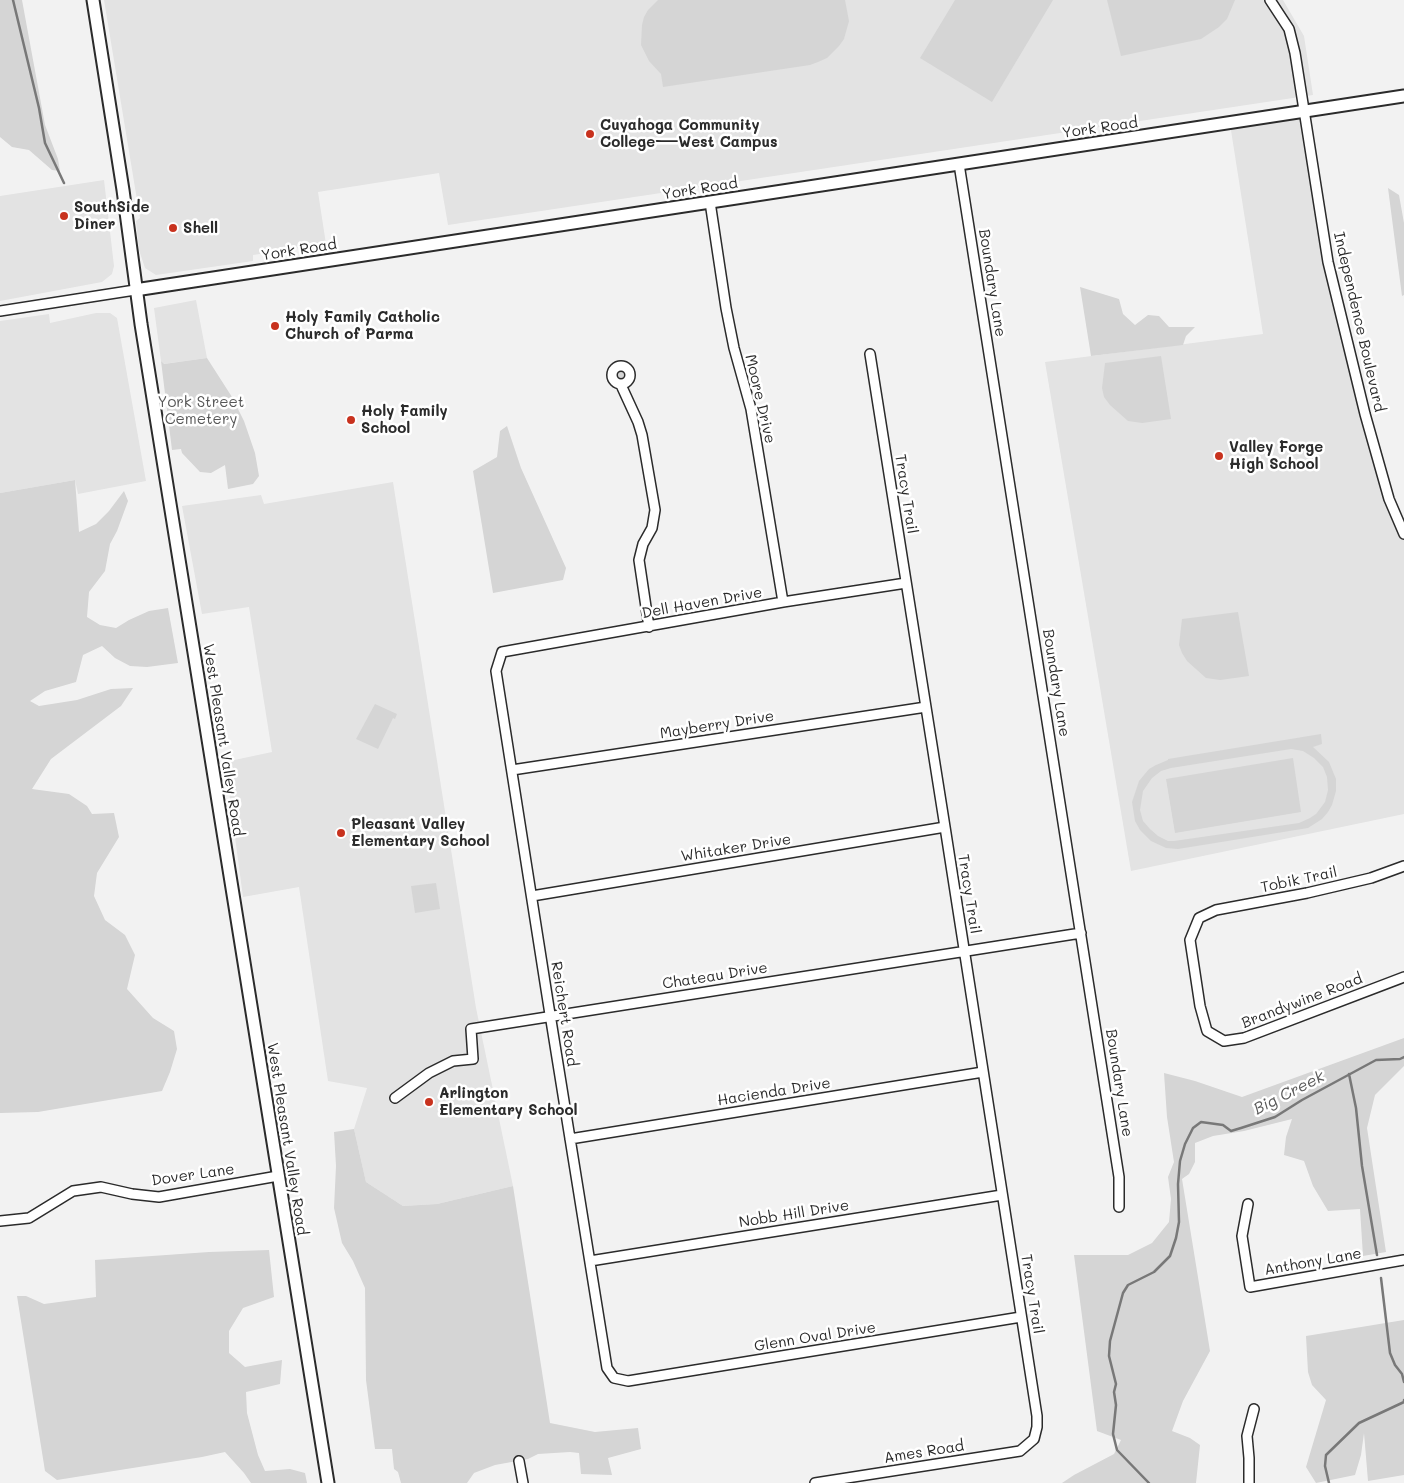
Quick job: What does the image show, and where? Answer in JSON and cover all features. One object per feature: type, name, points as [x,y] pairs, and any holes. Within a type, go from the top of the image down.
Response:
[{"type":"main road","name":"West Pleasant Valley Road","points":[[93,0],[123,190],[135,290],[328,1483]]},
{"type":"main road","name":"York Road","points":[[135,290],[1404,96]]},
{"type":"street","name":"Independence Boulevard","points":[[1270,0],[1289,29],[1295,53],[1332,278],[1389,498],[1404,534]]},
{"type":"street","name":"Boundary Lane","points":[[959,164],[1119,1177],[1119,1207]]},
{"type":"street","name":"Moore Drive","points":[[710,202],[726,308],[734,348],[751,409],[783,602]]},
{"type":"street","name":"York Road","points":[[0,311],[135,290]]},
{"type":"street","name":"Tracy Trail","points":[[870,354],[1037,1416],[1034,1439]]},
{"type":"street","points":[[621,385],[642,435],[655,510],[652,528],[643,544],[639,560],[649,627]]},
{"type":"street","name":"Dell Haven Drive","points":[[502,652],[783,602],[906,583]]},
{"type":"street","name":"Reichert Road","points":[[502,652],[496,671],[607,1368],[614,1378]]},
{"type":"street","name":"Mayberry Drive","points":[[512,770],[926,707]]},
{"type":"street","name":"Whitaker Drive","points":[[532,896],[945,828]]},
{"type":"street","name":"Tobik Trail","points":[[1199,918],[1216,910],[1307,893],[1371,878],[1404,866]]},
{"type":"street","name":"Brandywine Road","points":[[1199,918],[1190,940],[1200,1006],[1207,1031],[1224,1041],[1244,1038],[1404,977]]},
{"type":"street","name":"Chateau Drive","points":[[395,1098],[429,1073],[453,1061],[474,1059],[471,1029],[1081,933]]},
{"type":"street","name":"Hacienda Drive","points":[[570,1139],[983,1072]]},
{"type":"street","name":"Dover Lane","points":[[0,1221],[29,1218],[73,1191],[102,1187],[132,1194],[159,1197],[278,1176]]},
{"type":"street","name":"Nobb Hill Drive","points":[[590,1261],[1002,1195]]},
{"type":"street","name":"Anthony Lane","points":[[1248,1204],[1242,1236],[1250,1287],[1404,1260]]},
{"type":"street","name":"Glenn Oval Drive","points":[[614,1378],[628,1381],[1021,1318]]},
{"type":"street","points":[[1249,1483],[1250,1458],[1247,1436],[1254,1409]]},
{"type":"street","name":"Ames Road","points":[[815,1483],[1020,1451],[1034,1439]]},
{"type":"street","points":[[519,1461],[523,1483]]},
{"type":"shaded area","name":"Cuyahoga Community College—West Campus","points":[[104,0],[1283,0],[1304,36],[1313,95],[448,225],[439,173],[318,192],[326,244],[253,255],[253,261],[156,275],[145,268],[139,250],[136,221],[140,218]]},
{"type":"shaded area","name":"Valley Forge High School","points":[[1305,112],[1328,262],[1366,414],[1404,534],[1404,814],[1131,871],[1045,362],[1263,334],[1230,124]]},
{"type":"shaded area","points":[[104,180],[114,266],[112,274],[102,282],[0,301],[0,196]]},
{"type":"shaded area","points":[[196,300],[207,358],[163,364],[154,308]]},
{"type":"shaded area","points":[[96,313],[110,313],[117,318],[146,481],[78,494],[75,480],[0,493],[0,321],[49,314],[50,323]]},
{"type":"shaded area","name":"Pleasant Valley Elementary School","points":[[393,482],[476,1008],[513,1186],[437,1204],[403,1206],[366,1182],[354,1129],[367,1088],[328,1081],[299,887],[243,897],[225,762],[272,752],[249,607],[202,614],[182,506],[261,495],[264,504]]},
{"type":"green space","points":[[0,0],[22,0],[45,125],[58,159],[60,171],[52,170],[29,150],[12,147],[0,137]]},
{"type":"green space","points":[[658,0],[845,0],[849,21],[844,39],[839,46],[827,58],[810,65],[663,87],[661,74],[649,61],[641,45],[644,17]]},
{"type":"green space","points":[[955,0],[1053,0],[992,102],[920,58]]},
{"type":"green space","points":[[1107,0],[1235,0],[1227,19],[1201,39],[1121,56]]},
{"type":"green space","points":[[1388,188],[1399,195],[1404,223],[1404,295],[1402,296]]},
{"type":"green space","points":[[1080,287],[1119,299],[1123,314],[1135,325],[1148,315],[1159,316],[1169,327],[1195,327],[1186,336],[1183,345],[1091,356]]},
{"type":"green space","points":[[1161,356],[1171,419],[1142,423],[1128,421],[1104,397],[1102,388],[1105,363]]},
{"type":"green space","name":"York Street Cemetery","points":[[207,358],[232,397],[244,421],[255,453],[259,476],[253,484],[228,489],[225,465],[211,473],[200,472],[182,453],[181,449],[172,450],[161,361],[164,364]]},
{"type":"green space","points":[[620,370],[626,376],[620,382],[614,376]]},
{"type":"green space","points":[[507,426],[521,468],[566,568],[563,580],[493,593],[473,471],[497,457],[500,431]]},
{"type":"green space","points":[[75,480],[79,532],[96,524],[109,511],[124,491],[128,501],[110,544],[105,571],[89,592],[87,617],[100,625],[116,628],[149,611],[168,608],[178,663],[147,667],[130,666],[115,658],[102,646],[83,655],[76,682],[45,691],[30,701],[39,706],[77,700],[111,689],[133,688],[121,706],[51,759],[32,789],[69,794],[87,806],[92,814],[114,813],[119,837],[97,873],[94,896],[105,920],[125,935],[135,955],[127,989],[153,1018],[174,1031],[177,1049],[162,1091],[38,1112],[0,1113],[0,493]]},
{"type":"green space","points":[[1238,612],[1249,676],[1220,680],[1206,678],[1187,661],[1182,653],[1179,645],[1182,619]]},
{"type":"green space","points":[[375,704],[397,714],[395,719],[393,718],[378,749],[356,739]]},
{"type":"green space","points":[[1321,734],[1322,744],[1313,747],[1329,762],[1336,779],[1336,791],[1328,812],[1322,819],[1308,828],[1178,849],[1166,848],[1151,841],[1140,830],[1135,821],[1132,802],[1139,781],[1149,769],[1168,759]],"holes":[[[1291,749],[1303,751],[1323,767],[1327,777],[1328,790],[1325,802],[1316,814],[1299,823],[1168,841],[1158,836],[1143,821],[1140,810],[1143,791],[1152,778],[1161,771]]]},
{"type":"green space","points":[[1293,758],[1301,812],[1175,833],[1166,779]]},
{"type":"green space","points":[[436,883],[440,909],[415,913],[411,886]]},
{"type":"green space","points":[[1404,1038],[1404,1066],[1375,1095],[1367,1128],[1386,1252],[1363,1256],[1360,1209],[1328,1211],[1313,1186],[1304,1161],[1284,1155],[1286,1137],[1292,1119],[1244,1131],[1213,1136],[1195,1143],[1195,1162],[1189,1174],[1182,1179],[1210,1351],[1183,1401],[1172,1431],[1190,1438],[1200,1445],[1196,1483],[1062,1483],[1114,1454],[1121,1440],[1097,1431],[1074,1255],[1128,1255],[1152,1243],[1169,1222],[1171,1199],[1168,1177],[1174,1162],[1167,1117],[1164,1073],[1242,1097]]},
{"type":"green space","points":[[354,1129],[366,1182],[403,1206],[437,1204],[513,1186],[550,1423],[595,1432],[638,1428],[641,1449],[608,1458],[612,1475],[581,1474],[579,1453],[570,1452],[538,1454],[528,1459],[495,1465],[474,1473],[467,1483],[401,1483],[398,1472],[394,1469],[392,1449],[375,1449],[366,1380],[365,1288],[353,1261],[342,1243],[334,1208],[336,1166],[334,1132]]},
{"type":"green space","points":[[269,1250],[274,1297],[243,1308],[229,1331],[229,1353],[245,1367],[282,1360],[280,1384],[246,1392],[247,1413],[258,1455],[265,1471],[290,1469],[305,1473],[307,1483],[251,1483],[225,1452],[57,1480],[45,1471],[17,1296],[26,1296],[44,1304],[96,1297],[95,1260]]},
{"type":"green space","points":[[1404,1320],[1404,1475],[1368,1481],[1364,1433],[1361,1455],[1355,1475],[1316,1483],[1306,1467],[1326,1400],[1312,1385],[1308,1372],[1306,1336]]},
{"type":"waterway","points":[[13,0],[39,108],[45,143],[64,183]]},
{"type":"waterway","name":"Big Creek","points":[[1149,1483],[1117,1450],[1113,1434],[1116,1405],[1114,1392],[1116,1384],[1109,1356],[1110,1341],[1123,1293],[1128,1285],[1154,1272],[1170,1256],[1179,1222],[1178,1184],[1180,1161],[1185,1144],[1193,1128],[1201,1122],[1223,1125],[1231,1131],[1275,1117],[1302,1100],[1376,1060],[1400,1059],[1404,1057]]},
{"type":"waterway","points":[[1349,1074],[1356,1108],[1362,1166],[1377,1255]]},
{"type":"waterway","points":[[1381,1278],[1390,1353],[1395,1365],[1402,1374],[1404,1382]]},
{"type":"waterway","points":[[1329,1483],[1325,1466],[1326,1455],[1359,1423],[1404,1402],[1404,1400]]},
{"type":"place","name":"Cuyahoga Community College—West Campus","points":[[590,134]]},
{"type":"place","name":"SouthSide Diner","points":[[64,216]]},
{"type":"place","name":"Shell","points":[[173,228]]},
{"type":"place","name":"Holy Family Catholic Church of Parma","points":[[275,326]]},
{"type":"place","name":"Holy Family School","points":[[351,420]]},
{"type":"place","name":"Valley Forge High School","points":[[1219,456]]},
{"type":"place","name":"Pleasant Valley Elementary School","points":[[341,833]]},
{"type":"place","name":"Arlington Elementary School","points":[[429,1102]]}]
